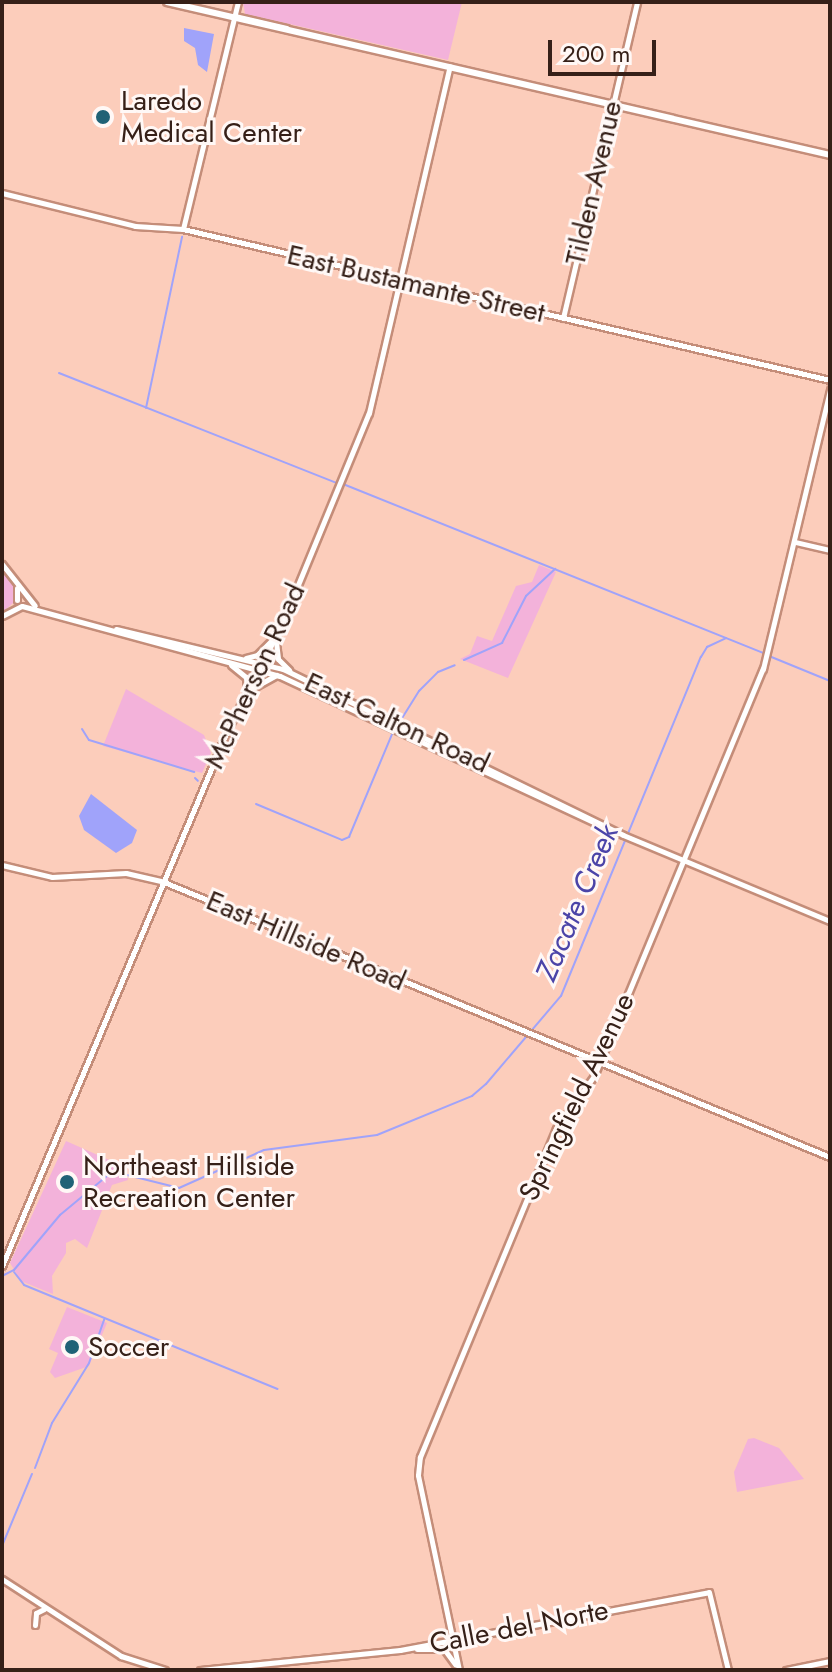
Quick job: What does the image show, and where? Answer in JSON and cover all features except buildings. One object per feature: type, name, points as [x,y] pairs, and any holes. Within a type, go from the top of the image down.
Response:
[{"type":"main road","points":[[167,2],[830,155]]},
{"type":"main road","points":[[183,229],[238,2]]},
{"type":"main road","name":"Tilden Avenue","points":[[563,318],[637,2]]},
{"type":"main road","name":"McPherson Road","points":[[2,1266],[164,882],[247,693],[276,637],[369,413],[450,66]]},
{"type":"main road","name":"East Bustamante Street","points":[[2,193],[135,226],[183,229],[830,380]]},
{"type":"main road","name":"Springfield Avenue","points":[[459,1670],[418,1475],[420,1457],[556,1129],[600,1062],[766,660],[830,389]]},
{"type":"main road","points":[[795,542],[830,550]]},
{"type":"main road","points":[[2,564],[17,583],[24,598],[22,606]]},
{"type":"main road","points":[[17,583],[17,600],[22,606]]},
{"type":"main road","points":[[5,614],[17,600],[24,598]]},
{"type":"main road","name":"East Calton Road","points":[[24,598],[36,606]]},
{"type":"main road","points":[[5,614],[22,606]]},
{"type":"main road","name":"East Calton Road","points":[[22,606],[36,606],[227,663],[262,666],[622,834],[830,921]]},
{"type":"main road","points":[[242,659],[257,655],[276,637]]},
{"type":"main road","points":[[276,637],[278,659],[295,675]]},
{"type":"main road","name":"East Calton Road","points":[[154,640],[242,659],[295,675],[335,698]]},
{"type":"main road","points":[[227,663],[243,673],[247,693],[268,677],[280,676]]},
{"type":"main road","points":[[317,693],[324,689]]},
{"type":"main road","name":"East Hillside Road","points":[[2,865],[52,877],[126,873],[164,882],[830,1157]]},
{"type":"main road","points":[[2,1579],[121,1656],[165,1670]]},
{"type":"main road","name":"Calle del Norte","points":[[200,1670],[400,1650],[709,1592],[728,1670]]},
{"type":"main road","points":[[35,1625],[37,1611],[49,1610]]},
{"type":"main road","points":[[400,1650],[444,1649],[459,1670]]},
{"type":"main road","points":[[786,1670],[830,1661]]},
{"type":"shaded area","points":[[243,2],[462,2],[448,60],[245,14]]},
{"type":"shaded area","points":[[539,565],[556,572],[508,678],[460,659],[470,654],[477,636],[492,641],[516,586],[532,582]]},
{"type":"shaded area","points":[[2,568],[16,587],[13,603],[2,613]]},
{"type":"shaded area","points":[[126,689],[204,735],[211,753],[202,773],[103,746]]},
{"type":"shaded area","points":[[66,1141],[125,1167],[128,1180],[112,1185],[87,1248],[75,1239],[66,1243],[66,1253],[52,1276],[53,1294],[21,1281],[10,1263]]},
{"type":"shaded area","points":[[67,1307],[107,1323],[89,1366],[55,1378],[50,1372],[58,1353],[49,1349]]},
{"type":"shaded area","points":[[754,1438],[779,1448],[804,1479],[737,1492],[734,1472],[748,1439]]},
{"type":"water","points":[[184,28],[214,34],[207,72],[198,65],[195,48],[184,41]]},
{"type":"water","points":[[91,794],[137,830],[132,843],[116,853],[84,830],[79,816]]},
{"type":"waterway","points":[[146,408],[182,237]]},
{"type":"waterway","points":[[59,373],[337,483]]},
{"type":"waterway","points":[[343,484],[764,653]]},
{"type":"waterway","points":[[464,660],[502,643],[526,596],[555,569]]},
{"type":"waterway","name":"Zacate Creek","points":[[2,1276],[14,1270],[60,1215],[107,1176],[119,1173],[179,1188],[264,1150],[377,1135],[472,1096],[486,1084],[561,996],[701,657],[707,647],[726,638]]},
{"type":"waterway","name":"Zacate Creek","points":[[769,656],[830,681]]},
{"type":"waterway","points":[[399,723],[419,691],[438,672],[455,665]]},
{"type":"waterway","points":[[82,729],[89,740],[194,772]]},
{"type":"waterway","points":[[256,804],[342,840],[349,837],[393,732]]},
{"type":"waterway","points":[[195,778],[198,781]]},
{"type":"waterway","points":[[14,1272],[24,1285],[278,1389]]},
{"type":"waterway","points":[[35,1468],[52,1423],[89,1363],[104,1320]]},
{"type":"waterway","points":[[2,1546],[32,1474]]},
{"type":"place","name":"Laredo Medical Center","points":[[103,117]]},
{"type":"place","name":"Northeast Hillside Recreation Center","points":[[67,1182]]},
{"type":"place","name":"Soccer","points":[[72,1347]]}]
